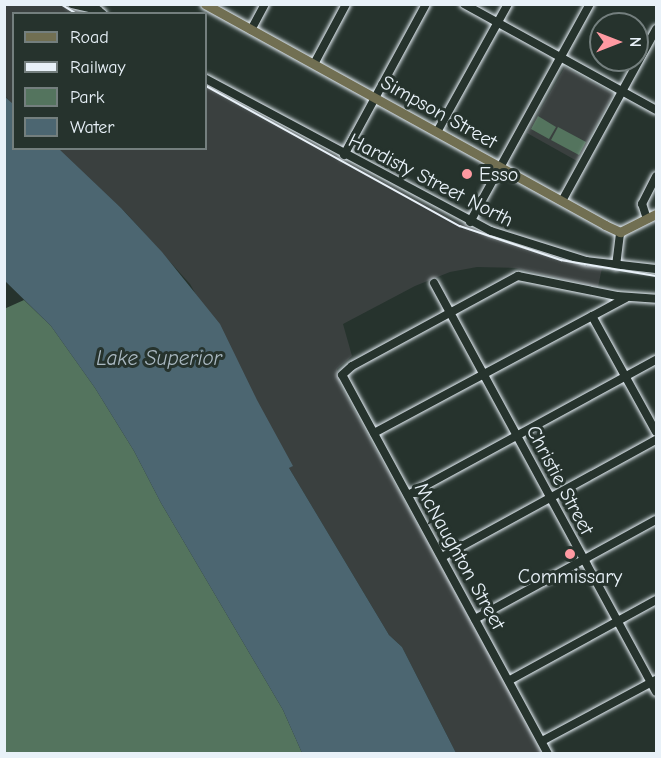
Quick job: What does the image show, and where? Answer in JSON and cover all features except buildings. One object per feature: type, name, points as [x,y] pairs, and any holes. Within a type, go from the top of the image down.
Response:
[{"type":"main road","name":"Simpson Street","points":[[206,4],[620,232]]},
{"type":"main road","points":[[620,232],[657,214]]},
{"type":"street","points":[[72,4],[101,9]]},
{"type":"street","points":[[251,30],[265,4]]},
{"type":"street","points":[[314,64],[346,4]]},
{"type":"street","points":[[344,155],[426,4]]},
{"type":"street","points":[[464,4],[657,110]]},
{"type":"street","points":[[437,132],[508,4]]},
{"type":"street","points":[[470,222],[590,4]]},
{"type":"street","points":[[562,201],[657,29]]},
{"type":"street","name":"Hardisty Street North","points":[[207,80],[470,222],[535,247],[616,266],[657,269]]},
{"type":"street","points":[[647,219],[642,204],[657,176]]},
{"type":"street","points":[[616,266],[620,232]]},
{"type":"street","points":[[450,313],[512,278],[523,276],[628,298],[657,299]]},
{"type":"street","name":"Christie Street","points":[[434,283],[584,560],[654,681],[657,692]]},
{"type":"street","points":[[374,433],[628,298]]},
{"type":"street","name":"McNaughton Street","points":[[450,313],[352,366],[342,375],[548,753]]},
{"type":"street","points":[[592,316],[657,432]]},
{"type":"street","points":[[408,495],[657,360]]},
{"type":"street","points":[[442,557],[657,440]]},
{"type":"street","points":[[475,619],[657,520]]},
{"type":"street","points":[[510,680],[657,600]]},
{"type":"street","points":[[542,741],[654,681]]},
{"type":"shaded area","points":[[4,5],[66,5],[80,12],[12,12],[12,104],[5,96]]},
{"type":"shaded area","points":[[565,67],[613,94],[577,161],[527,133]]},
{"type":"shaded area","points":[[207,85],[455,221],[525,247],[602,268],[598,287],[515,268],[477,267],[450,272],[415,286],[343,324],[352,356],[337,369],[340,385],[544,753],[456,753],[402,647],[389,635],[289,468],[292,466],[190,284],[126,213],[58,150],[207,150]]},
{"type":"green space","points":[[538,116],[556,127],[549,139],[531,129]]},
{"type":"green space","points":[[558,127],[586,142],[579,155],[551,140]]},
{"type":"green space","points":[[24,300],[51,326],[95,388],[134,451],[161,503],[283,710],[302,753],[5,754],[4,309]]},
{"type":"water","name":"Lake Superior","points":[[4,96],[12,103],[12,150],[60,150],[121,208],[162,252],[220,324],[257,400],[293,466],[289,468],[389,635],[402,647],[456,753],[302,753],[283,710],[161,503],[134,451],[95,388],[51,326],[5,281]]},
{"type":"railway","points":[[61,4],[74,12]]},
{"type":"railway","points":[[207,87],[460,226],[561,260],[656,276]]},
{"type":"place","name":"Esso","points":[[467,174]]},
{"type":"place","name":"Commissary","points":[[570,554]]}]
